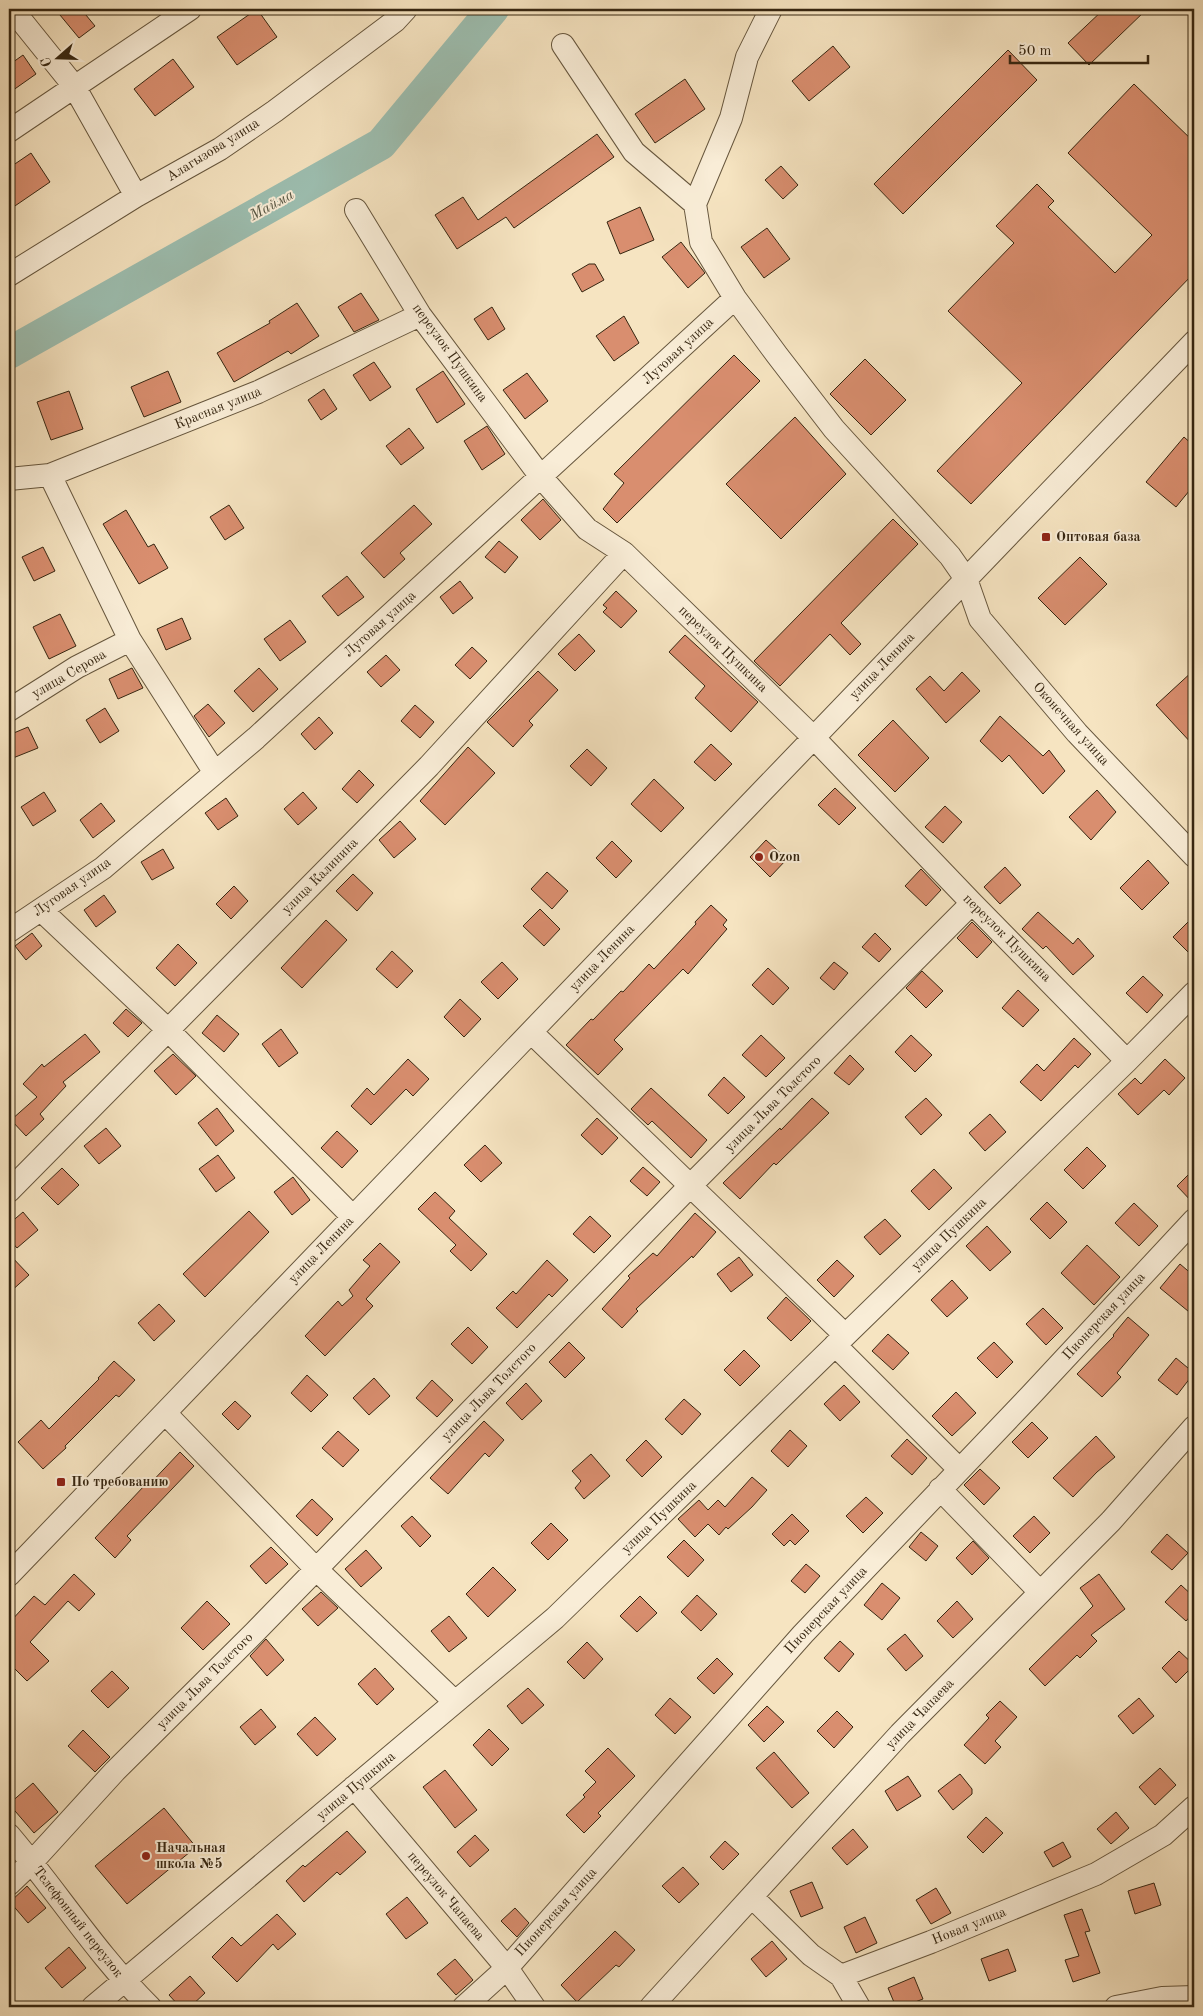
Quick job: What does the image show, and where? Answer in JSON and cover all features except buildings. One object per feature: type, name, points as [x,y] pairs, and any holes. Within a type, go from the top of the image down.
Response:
[{"type":"street","points":[[12,9],[74,86],[136,196]]},
{"type":"street","points":[[9,130],[190,9]]},
{"type":"street","name":"Алагызова улица","points":[[9,275],[136,196],[220,149],[395,21],[406,9]]},
{"type":"street","points":[[564,45],[634,152],[695,204],[731,118],[747,56],[771,9]]},
{"type":"street","name":"Оконечная улица","points":[[695,204],[701,242],[735,298],[776,355],[834,429],[950,556],[966,579],[980,619],[1077,733],[1194,856]]},
{"type":"street","name":"переулок Пушкина","points":[[356,210],[420,315],[541,477],[587,529],[624,553],[814,738],[972,903],[1128,1061]]},
{"type":"street","name":"Луговая улица","points":[[9,931],[103,868],[256,738],[735,298]]},
{"type":"street","name":"Красная улица","points":[[9,479],[50,475],[258,392],[420,315]]},
{"type":"street","name":"улица Ленина","points":[[11,1568],[165,1412],[1194,342]]},
{"type":"street","points":[[50,475],[130,640],[215,773]]},
{"type":"street","name":"улица Калинина","points":[[9,1191],[428,766],[624,553]]},
{"type":"street","name":"улица Серова","points":[[9,710],[77,667],[130,640]]},
{"type":"street","name":"улица Льва Толстого","points":[[9,1884],[32,1862],[116,1771],[690,1186],[972,903]]},
{"type":"street","points":[[41,910],[168,1030],[353,1217]]},
{"type":"street","name":"улица Пушкина","points":[[93,2007],[555,1618],[1128,1061],[1194,993]]},
{"type":"street","points":[[531,1032],[690,1186],[840,1340],[959,1469]]},
{"type":"street","name":"Пионерская улица","points":[[464,2007],[507,1968],[803,1634],[1030,1396],[1194,1220]]},
{"type":"street","points":[[165,1412],[316,1569],[455,1702]]},
{"type":"street","name":"улица Чапаева","points":[[651,2007],[900,1734],[1111,1521],[1194,1427]]},
{"type":"street","points":[[940,1489],[1040,1592]]},
{"type":"street","name":"переулок Чапаева","points":[[354,1787],[507,1968],[534,2007]]},
{"type":"street","name":"Новая улица","points":[[841,1976],[932,1942],[1096,1874],[1163,1835],[1194,1807]]},
{"type":"street","name":"Телефонный переулок","points":[[9,1835],[124,1981],[150,2007]]},
{"type":"street","points":[[752,1896],[811,1955],[841,1976],[858,2007]]},
{"type":"street","points":[[1116,2007],[1162,1998],[1194,1997]]},
{"type":"waterway","name":"Майма","points":[[9,353],[381,144],[493,9]]},
{"type":"place","name":"Оптовая база","points":[[1046,537]]},
{"type":"place","name":"Ozon","points":[[759,857]]},
{"type":"place","name":"По требованию","points":[[61,1482]]},
{"type":"place","name":"Начальная школа №5","points":[[146,1856]]}]
